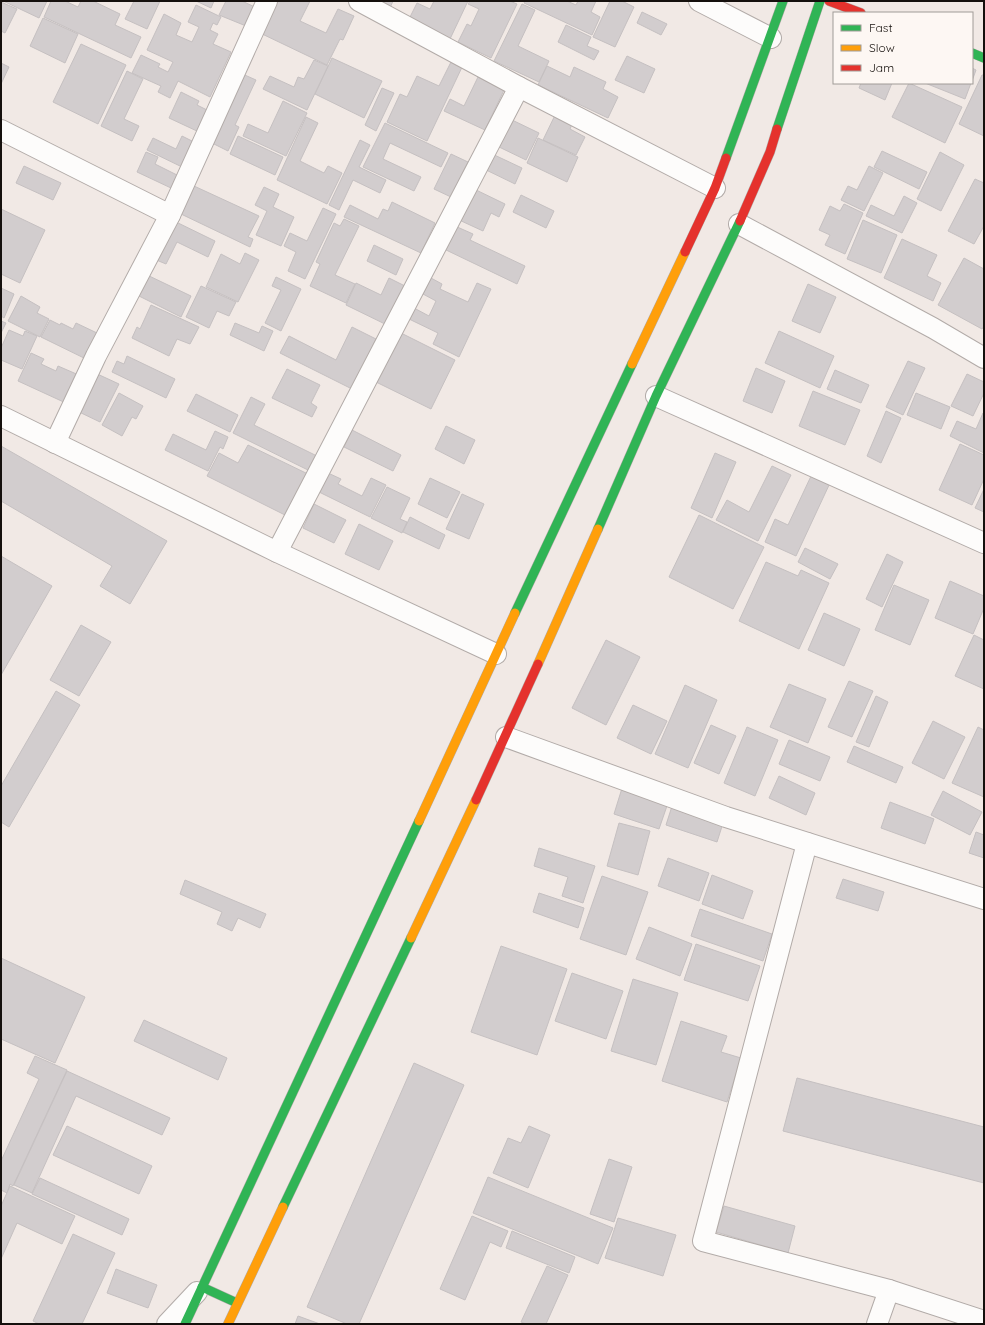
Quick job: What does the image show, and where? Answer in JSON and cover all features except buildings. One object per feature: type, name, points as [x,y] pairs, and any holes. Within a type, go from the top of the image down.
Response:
[{"type":"main road","points":[[185,1324],[496,654],[715,188],[784,1]]},
{"type":"main road","points":[[228,1324],[506,737],[656,396],[739,224],[770,152],[820,1]]},
{"type":"main road","points":[[829,1],[858,12]]},
{"type":"main road","points":[[973,53],[984,58]]},
{"type":"main road","points":[[202,1287],[237,1303]]},
{"type":"street","points":[[55,443],[96,356],[170,214],[267,1]]},
{"type":"street","points":[[359,1],[519,87],[715,188]]},
{"type":"street","points":[[699,1],[771,38]]},
{"type":"street","points":[[277,552],[519,87]]},
{"type":"street","points":[[1,130],[170,214]]},
{"type":"street","points":[[739,224],[933,328],[984,358]]},
{"type":"street","points":[[656,396],[984,543]]},
{"type":"street","points":[[1,416],[277,552],[496,654]]},
{"type":"street","points":[[506,737],[726,818],[984,899]]},
{"type":"street","points":[[807,843],[703,1241],[890,1290],[984,1321]]},
{"type":"street","points":[[167,1324],[202,1287]]},
{"type":"street","points":[[877,1324],[890,1290]]},
{"type":"traffic: fast","points":[[726,158],[783,1]]},
{"type":"traffic: fast","points":[[777,129],[820,1]]},
{"type":"traffic: fast","points":[[973,53],[984,58]]},
{"type":"traffic: fast","points":[[598,529],[656,396],[740,221]]},
{"type":"traffic: fast","points":[[515,613],[632,364]]},
{"type":"traffic: fast","points":[[185,1324],[419,821]]},
{"type":"traffic: fast","points":[[283,1207],[411,938]]},
{"type":"traffic: fast","points":[[202,1287],[237,1303]]},
{"type":"traffic: slow","points":[[632,364],[685,252]]},
{"type":"traffic: slow","points":[[538,664],[598,529]]},
{"type":"traffic: slow","points":[[419,821],[515,613]]},
{"type":"traffic: slow","points":[[411,938],[476,800]]},
{"type":"traffic: slow","points":[[228,1324],[283,1207]]},
{"type":"traffic: jam","points":[[829,1],[858,12]]},
{"type":"traffic: jam","points":[[740,221],[770,152],[777,129]]},
{"type":"traffic: jam","points":[[685,252],[715,188],[726,158]]},
{"type":"traffic: jam","points":[[476,800],[538,664]]}]
